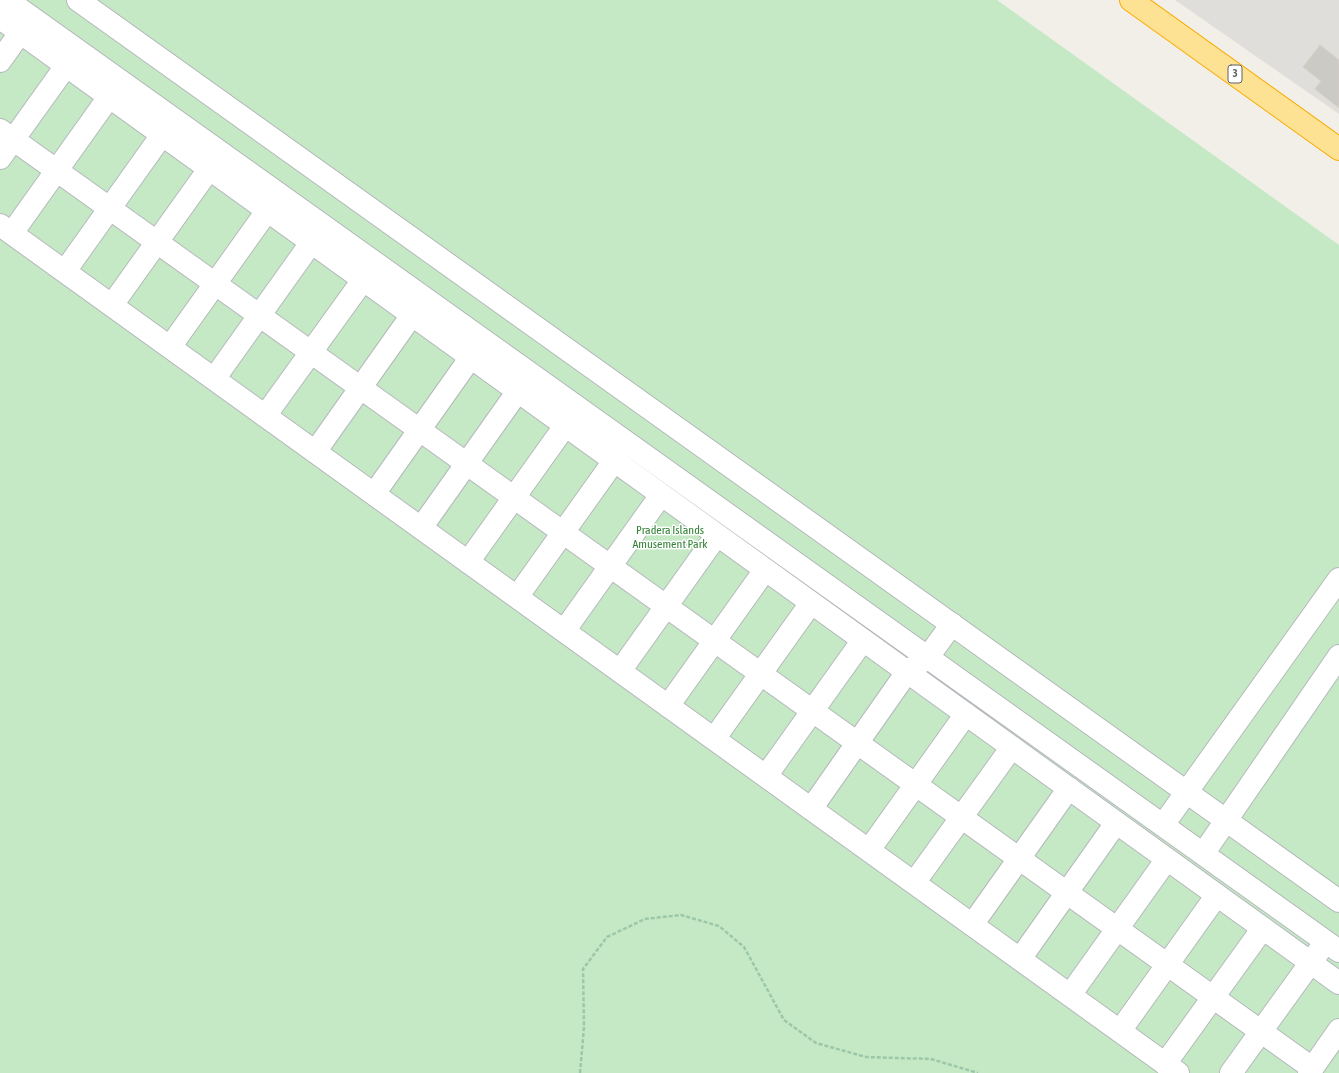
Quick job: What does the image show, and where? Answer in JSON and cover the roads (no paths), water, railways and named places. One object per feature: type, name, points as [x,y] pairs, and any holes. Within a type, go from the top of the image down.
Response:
[{"type":"highway","name":"3","points":[[1131,0],[1337,144]]},
{"type":"lane","points":[[7,0],[214,161],[928,657],[1333,946],[1310,962],[1231,1073]]},
{"type":"lane","points":[[78,0],[1339,901]]},
{"type":"lane","points":[[0,18],[162,135],[214,161],[267,211],[1339,983]]},
{"type":"lane","points":[[0,61],[20,33]]},
{"type":"lane","points":[[0,158],[7,134],[66,66]]},
{"type":"lane","points":[[109,97],[57,170],[6,229],[620,672],[1172,1069],[1213,997],[1262,928]]},
{"type":"lane","points":[[7,134],[1168,964],[1261,1031],[1310,1071],[1339,1030]]},
{"type":"lane","points":[[65,271],[162,135]]},
{"type":"lane","points":[[112,305],[214,161]]},
{"type":"lane","points":[[170,347],[267,211]]},
{"type":"lane","points":[[214,379],[311,243]]},
{"type":"lane","points":[[265,416],[363,280]]},
{"type":"lane","points":[[315,452],[412,315]]},
{"type":"lane","points":[[374,494],[471,357]]},
{"type":"lane","points":[[421,528],[518,391]]},
{"type":"lane","points":[[468,562],[565,426]]},
{"type":"lane","points":[[517,597],[614,461]]},
{"type":"lane","points":[[564,631],[662,495]]},
{"type":"lane","points":[[620,672],[717,535]]},
{"type":"lane","points":[[668,706],[765,570]]},
{"type":"lane","points":[[1163,825],[1339,579]]},
{"type":"lane","points":[[714,739],[811,603]]},
{"type":"lane","points":[[811,809],[907,672],[928,657],[952,624]]},
{"type":"lane","points":[[766,776],[863,640]]},
{"type":"lane","points":[[1203,854],[1339,656]]},
{"type":"lane","points":[[869,850],[966,714]]},
{"type":"lane","points":[[914,883],[1012,747]]},
{"type":"lane","points":[[972,925],[1069,788]]},
{"type":"lane","points":[[1020,959],[1116,822]]},
{"type":"lane","points":[[1070,995],[1166,859]]},
{"type":"lane","points":[[1120,1031],[1217,895]]},
{"type":"park label","name":"Pradera Islands Amusement Park","points":[[670,537]]}]
